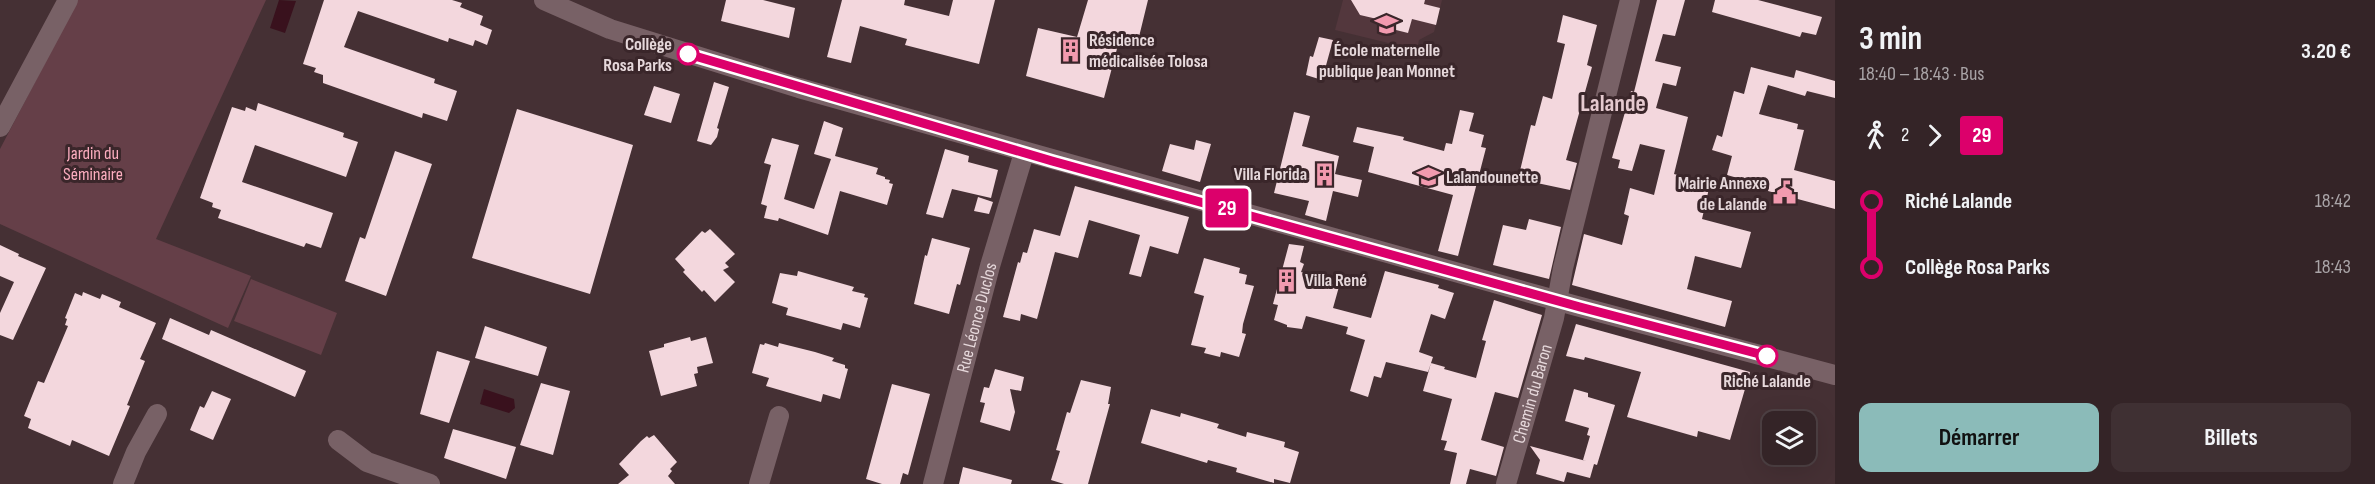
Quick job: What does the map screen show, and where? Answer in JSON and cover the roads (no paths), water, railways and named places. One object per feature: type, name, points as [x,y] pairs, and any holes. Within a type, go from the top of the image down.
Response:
[{"type":"street","points":[[0,127],[68,0]]},
{"type":"street","points":[[544,0],[610,29],[675,51],[1024,153],[1835,375]]},
{"type":"street","name":"Chemin du Baron","points":[[1506,484],[1547,344],[1630,0]]},
{"type":"street","name":"Rue Léonce Duclos","points":[[933,484],[990,266],[1024,153]]},
{"type":"street","points":[[123,484],[136,452],[157,414]]},
{"type":"street","points":[[759,484],[779,416]]},
{"type":"street","points":[[338,440],[368,462],[430,484]]},
{"type":"place","name":"École maternelle publique Jean Monnet","points":[[1387,24]]},
{"type":"place","name":"Résidence médicalisée Tolosa","points":[[1071,50]]},
{"type":"place","name":"Collège Rosa Parks","points":[[688,54]]},
{"type":"place","name":"Villa Florida","points":[[1325,174]]},
{"type":"place","name":"Lalandounette","points":[[1428,177]]},
{"type":"place","name":"Mairie Annexe de Lalande","points":[[1785,193]]},
{"type":"place","name":"Villa René","points":[[1287,280]]},
{"type":"place","name":"Riché Lalande","points":[[1767,356]]},
{"type":"district","name":"Lalande","points":[[1613,103]]},
{"type":"park label","name":"Jardin du Séminaire","points":[[93,163]]}]
